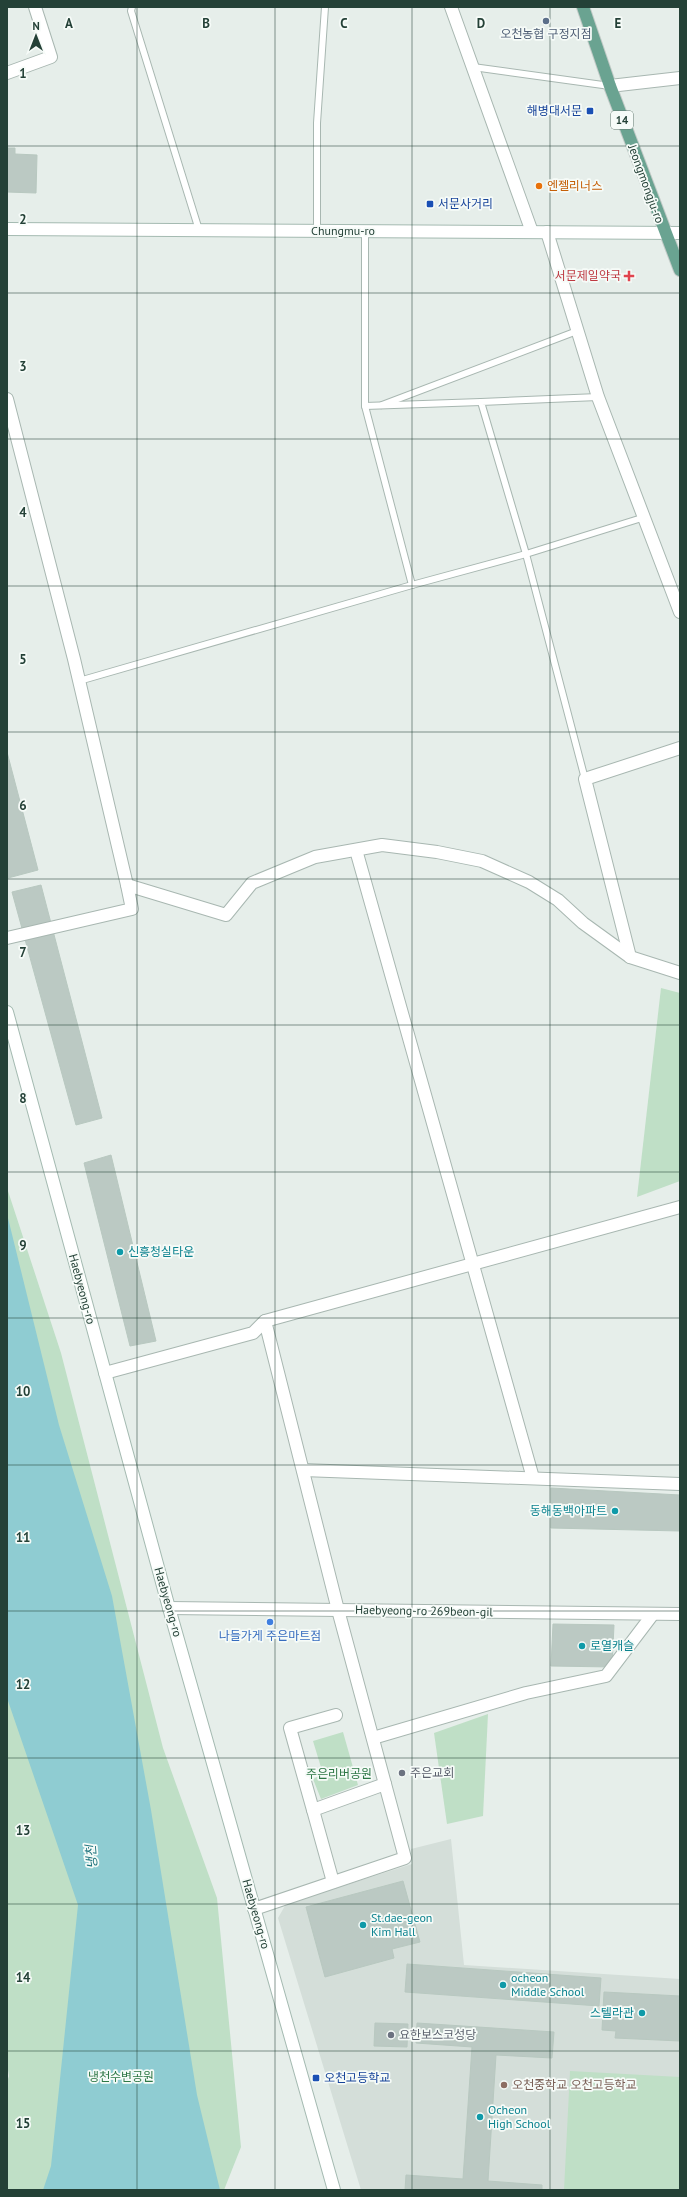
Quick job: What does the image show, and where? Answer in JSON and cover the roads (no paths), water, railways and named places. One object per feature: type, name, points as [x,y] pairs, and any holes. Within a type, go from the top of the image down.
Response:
[{"type":"main road","name":"Jeongmongju-ro","points":[[582,7],[664,232],[680,270]]},
{"type":"street","points":[[7,73],[51,57],[36,7]]},
{"type":"street","points":[[452,7],[532,232]]},
{"type":"street","points":[[610,86],[680,78]]},
{"type":"street","name":"Chungmu-ro","points":[[7,229],[680,233]]},
{"type":"street","points":[[547,232],[598,397],[680,612]]},
{"type":"street","points":[[7,399],[79,681],[132,909],[7,938]]},
{"type":"street","points":[[630,957],[585,780],[680,748]]},
{"type":"street","points":[[127,884],[226,915],[252,884],[315,857],[382,845],[437,852],[482,861],[529,882],[558,900],[583,923],[630,957],[680,974]]},
{"type":"street","points":[[356,850],[474,1264],[533,1478]]},
{"type":"street","name":"Haebyeong-ro","points":[[7,1012],[169,1608],[334,2190]]},
{"type":"street","points":[[105,1373],[253,1332],[265,1321],[680,1207]]},
{"type":"street","points":[[254,1909],[405,1858],[338,1610],[265,1321]]},
{"type":"street","points":[[303,1470],[680,1484]]},
{"type":"street","name":"Haebyeong-ro 269beon-gil","points":[[169,1608],[680,1614]]},
{"type":"street","points":[[373,1738],[526,1693],[606,1676],[653,1614]]},
{"type":"street","points":[[333,1882],[290,1728],[336,1715]]},
{"type":"street","points":[[313,1810],[385,1784]]},
{"type":"lane","points":[[132,7],[131,11],[199,230]]},
{"type":"lane","points":[[317,231],[317,124],[325,7]]},
{"type":"lane","points":[[473,67],[610,86]]},
{"type":"lane","points":[[365,231],[365,406],[412,584]]},
{"type":"lane","points":[[382,406],[578,331]]},
{"type":"lane","points":[[365,406],[598,397]]},
{"type":"lane","points":[[481,402],[526,554],[585,780]]},
{"type":"lane","points":[[79,681],[412,584],[526,554],[645,517]]},
{"type":"water","name":"냉천수변공원","points":[[7,1214],[59,1425],[112,1596],[151,1810],[197,2095],[220,2190],[43,2190],[51,2166],[78,1905],[7,1698]]},
{"type":"place","name":"오천농협 구정지점","points":[[546,21]]},
{"type":"place","name":"해병대서문","points":[[590,111]]},
{"type":"place","name":"엔젤리너스","points":[[539,186]]},
{"type":"place","name":"서문사거리","points":[[430,204]]},
{"type":"place","name":"서문제일약국","points":[[629,276]]},
{"type":"place","name":"신흥청실타운","points":[[120,1252]]},
{"type":"place","name":"동해동백아파트","points":[[615,1511]]},
{"type":"place","name":"나들가게 주은마트점","points":[[270,1622]]},
{"type":"place","name":"로열캐슬","points":[[582,1646]]},
{"type":"place","name":"주은교회","points":[[402,1773]]},
{"type":"place","name":"St.dae-geon Kim Hall","points":[[363,1925]]},
{"type":"place","name":"ocheon Middle School","points":[[503,1985]]},
{"type":"place","name":"스텔라관","points":[[642,2013]]},
{"type":"place","name":"요한보스코성당","points":[[391,2035]]},
{"type":"place","name":"오천고등학교","points":[[316,2078]]},
{"type":"place","name":"오천중학교 오천고등학교","points":[[504,2085]]},
{"type":"place","name":"Ocheon High School","points":[[480,2117]]},
{"type":"park label","name":"주은리버공원","points":[[339,1774]]},
{"type":"water label","name":"냉천","points":[[91,1857]]}]
